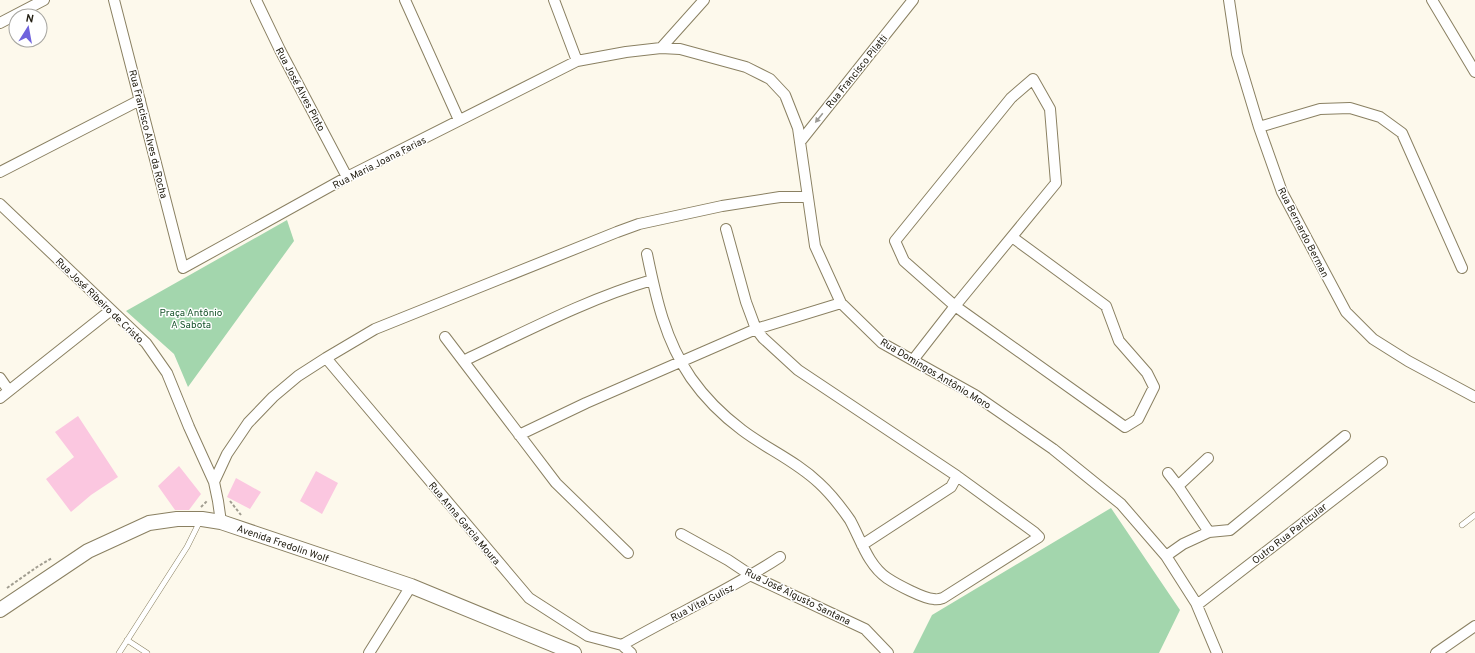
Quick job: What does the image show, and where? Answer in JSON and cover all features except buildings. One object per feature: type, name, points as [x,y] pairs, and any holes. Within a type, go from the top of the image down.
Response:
[{"type":"main road","name":"Avenida Fredolin Wolf","points":[[0,610],[88,551],[106,542],[149,523],[199,514],[411,586],[574,653]]},
{"type":"street","points":[[0,23],[44,0]]},
{"type":"street","name":"Rua Francisco Alves da Rocha","points":[[114,0],[183,268]]},
{"type":"street","name":"Rua José Alves Pinto","points":[[256,0],[280,50],[347,177]]},
{"type":"street","points":[[405,0],[459,120]]},
{"type":"street","points":[[554,0],[578,61]]},
{"type":"street","points":[[662,48],[704,0]]},
{"type":"street","name":"Rua Francisco Pilatti","points":[[800,142],[913,0]]},
{"type":"street","name":"Rua Bernardo Berman","points":[[1229,0],[1236,54],[1259,127],[1282,192],[1346,312],[1374,339],[1408,361],[1475,397]]},
{"type":"street","points":[[1432,0],[1475,72]]},
{"type":"street","name":"Rua Domingos Antônio Moro","points":[[578,61],[626,52],[662,48],[680,49],[746,66],[770,79],[785,95],[798,128],[815,246],[841,303],[882,343],[975,395],[1053,449],[1122,504],[1166,556],[1197,605],[1217,653]]},
{"type":"street","name":"Rua Maria Joana Farias","points":[[183,268],[347,177],[578,61]]},
{"type":"street","points":[[913,360],[955,306],[1056,183],[1050,109],[1033,78],[1011,98],[895,241],[904,261],[955,306],[1125,427],[1138,419],[1154,387],[1147,373],[1119,341],[1106,306],[1012,237]]},
{"type":"street","points":[[0,172],[140,100]]},
{"type":"street","points":[[1259,127],[1320,109],[1350,108],[1380,117],[1402,133],[1462,268]]},
{"type":"street","points":[[214,482],[227,454],[248,423],[273,397],[298,376],[375,329],[639,224],[722,206],[780,197],[808,197]]},
{"type":"street","name":"Rua José Ribeiro de Cristo","points":[[0,204],[146,343],[167,373],[214,482],[221,522]]},
{"type":"street","points":[[647,254],[661,317],[669,338],[681,362],[702,392],[728,419],[742,430],[805,471],[819,483],[845,513],[862,545],[878,570],[888,579],[926,598],[935,600],[943,598],[1039,537],[957,476],[798,370],[763,338],[756,329],[738,274],[726,229]]},
{"type":"street","points":[[463,361],[592,301],[628,287],[652,280]]},
{"type":"street","points":[[519,435],[586,403],[756,329],[841,303]]},
{"type":"street","points":[[0,398],[111,310]]},
{"type":"street","points":[[445,337],[556,483],[628,553]]},
{"type":"street","name":"Rua Anna Garcia Moura","points":[[326,358],[529,598],[588,636],[622,645],[631,653]]},
{"type":"street","points":[[0,378],[9,391]]},
{"type":"street","points":[[1166,556],[1183,544],[1209,532],[1230,530],[1345,436]]},
{"type":"street","points":[[1178,486],[1208,458]]},
{"type":"street","name":"Outro Rua Particular","points":[[1197,605],[1382,462]]},
{"type":"street","points":[[1168,473],[1209,532]]},
{"type":"street","points":[[862,545],[951,487],[957,476]]},
{"type":"street","name":"Rua José Algusto Santana","points":[[681,534],[728,560],[752,576],[865,629],[888,653]]},
{"type":"street","name":"Rua Vital Gulisz","points":[[622,645],[651,628],[752,576],[780,557]]},
{"type":"street","points":[[369,653],[411,586]]},
{"type":"street","points":[[1436,653],[1475,626]]},
{"type":"lane","points":[[119,653],[187,547],[199,514]]},
{"type":"lane","points":[[1462,525],[1475,516]]},
{"type":"lane","points":[[127,640],[147,653]]},
{"type":"path","points":[[199,514],[208,500],[229,501],[244,517]]},
{"type":"path","points":[[5,590],[37,566],[55,558]]},
{"type":"green space","name":"Praça Antônio A Sabota","points":[[287,220],[294,241],[188,387],[174,354],[126,311]]},
{"type":"green space","points":[[1111,508],[1180,610],[1159,653],[913,653],[932,615]]}]
